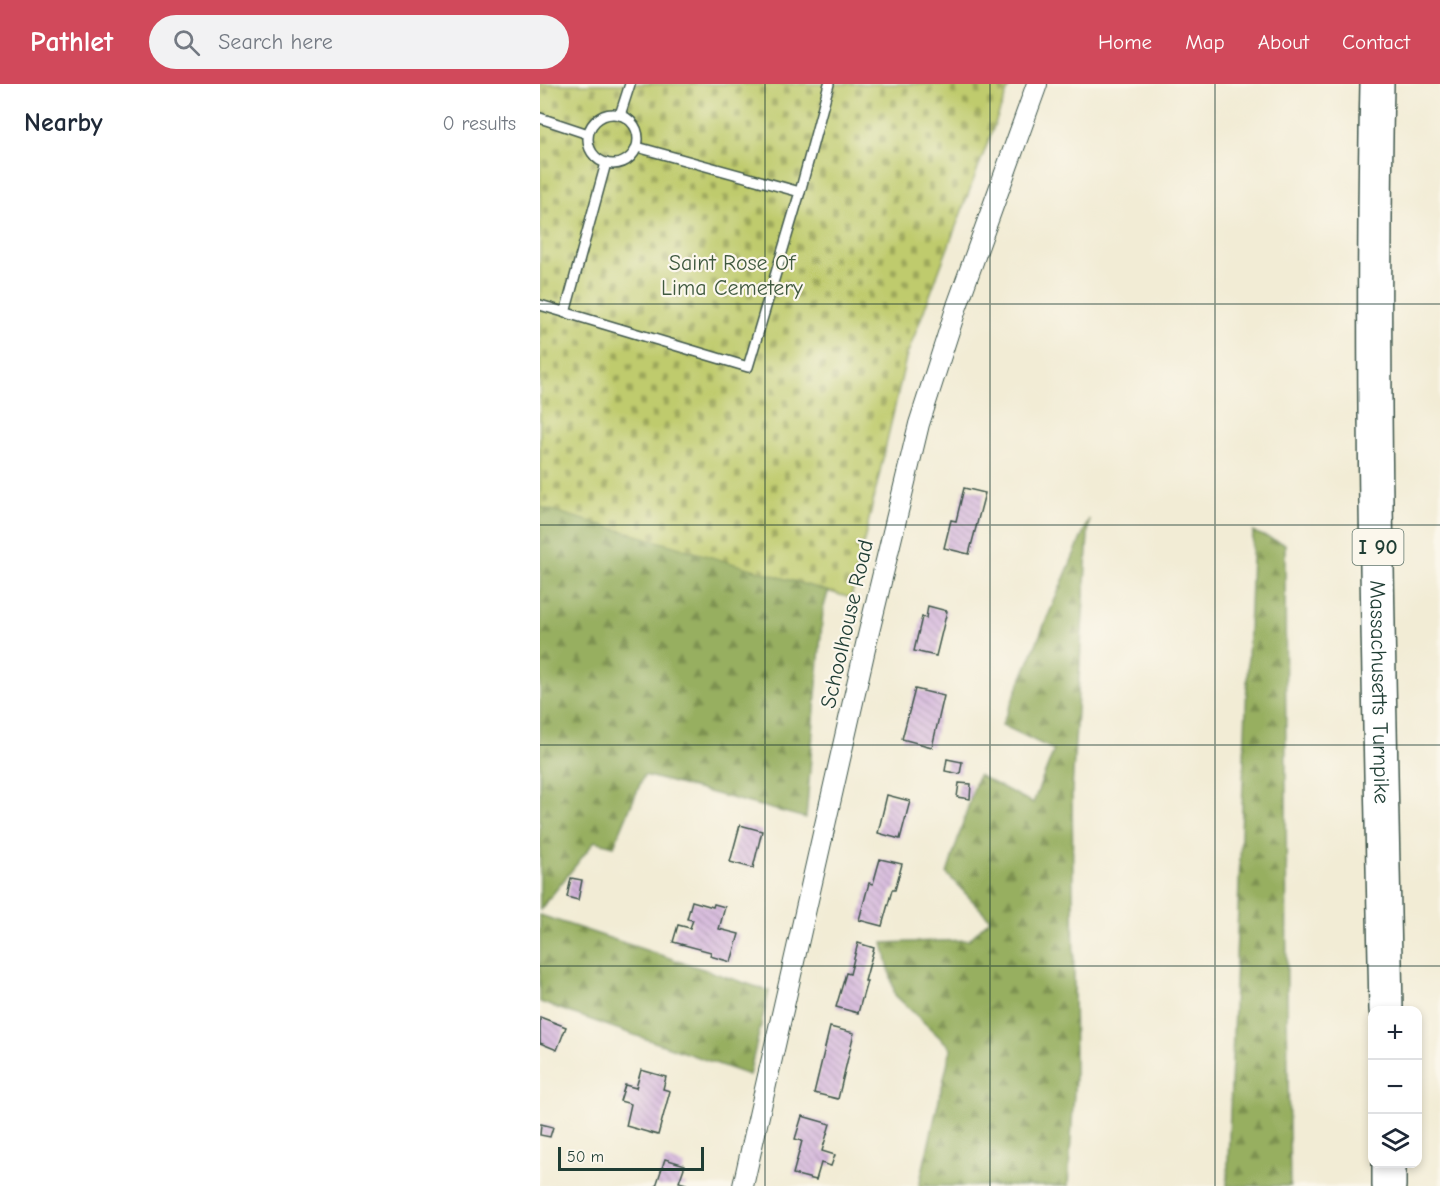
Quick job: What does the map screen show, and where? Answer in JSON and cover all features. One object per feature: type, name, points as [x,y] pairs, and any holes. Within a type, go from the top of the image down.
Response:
[{"type":"highway","name":"Massachusetts Turnpike","points":[[1377,84],[1374,216],[1375,345],[1386,1006]]},
{"type":"highway","points":[[1389,1168],[1389,1186]]},
{"type":"street","name":"Schoolhouse Road","points":[[743,1186],[867,640],[919,424],[957,306],[1037,84]]},
{"type":"lane","points":[[620,115],[630,84]]},
{"type":"lane","points":[[540,305],[748,367],[830,84]]},
{"type":"lane","points":[[612,114],[620,115],[627,119],[636,131],[637,147],[633,154],[621,163],[606,163],[593,155],[588,134],[597,120],[612,114]]},
{"type":"lane","points":[[540,118],[588,134]]},
{"type":"lane","points":[[637,147],[800,192]]},
{"type":"lane","points":[[564,313],[606,163]]},
{"type":"green space","name":"Saint Rose Of Lima Cemetery","points":[[540,84],[1010,84],[906,358],[851,598],[540,507]]},
{"type":"green space","points":[[540,333],[896,352],[823,610],[806,818],[644,775],[614,846],[595,841],[540,910]]},
{"type":"green space","points":[[1089,519],[1072,790],[1075,1077],[1068,1186],[919,1186],[951,1048],[895,995],[883,943],[969,940],[990,919],[947,874],[978,775],[1033,803],[1054,750],[1002,725]]},
{"type":"green space","points":[[1253,532],[1285,544],[1290,1186],[1227,1186]]},
{"type":"green space","points":[[540,915],[769,991],[749,1075],[540,1002]]},
{"type":"building","points":[[964,488],[985,493],[969,554],[944,548],[951,520],[956,521]]},
{"type":"building","points":[[928,606],[947,611],[936,656],[914,651],[922,617],[926,618]]},
{"type":"building","points":[[915,689],[944,696],[932,747],[902,739]]},
{"type":"building","points":[[947,759],[962,762],[960,774],[945,771]]},
{"type":"building","points":[[959,783],[971,784],[970,799],[957,797]]},
{"type":"building","points":[[887,795],[910,801],[900,839],[878,833]]},
{"type":"building","points":[[740,825],[762,831],[753,868],[730,862]]},
{"type":"building","points":[[880,859],[902,864],[882,926],[859,920],[869,883],[873,884]]},
{"type":"building","points":[[571,878],[582,880],[578,900],[567,897]]},
{"type":"building","points":[[692,901],[713,907],[714,904],[725,907],[719,929],[739,934],[731,962],[710,956],[711,952],[673,942],[678,925],[690,928],[693,920],[687,919]]},
{"type":"building","points":[[858,943],[874,948],[858,1013],[836,1007],[846,973],[850,974]]},
{"type":"building","points":[[540,1017],[566,1027],[557,1050],[540,1043]]},
{"type":"building","points":[[830,1027],[854,1033],[838,1099],[814,1093]]},
{"type":"building","points":[[641,1070],[666,1077],[663,1089],[670,1091],[658,1135],[626,1126],[631,1104],[620,1101],[625,1085],[636,1088]]},
{"type":"building","points":[[802,1116],[830,1124],[822,1151],[835,1155],[831,1166],[821,1163],[816,1180],[793,1174],[802,1141],[795,1139]]},
{"type":"building","points":[[541,1124],[553,1127],[550,1137],[540,1135]]},
{"type":"building","points":[[665,1159],[685,1165],[679,1182],[686,1184],[685,1186],[656,1186]]}]
